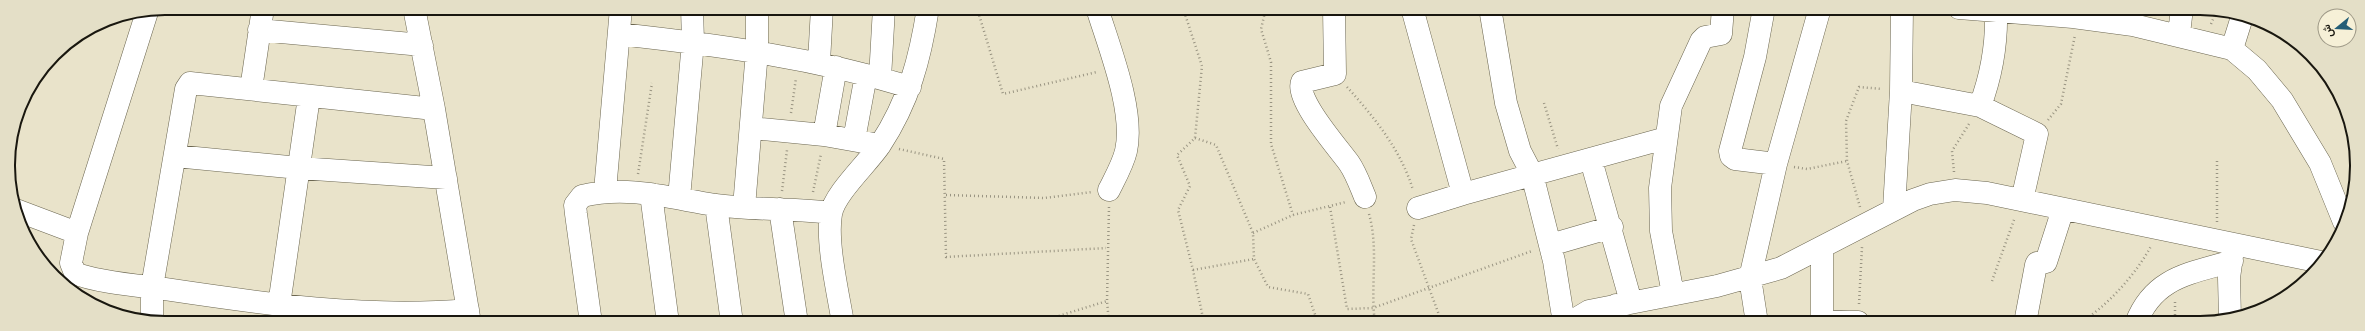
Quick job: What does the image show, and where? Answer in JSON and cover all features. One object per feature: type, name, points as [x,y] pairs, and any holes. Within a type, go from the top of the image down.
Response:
[{"type":"street","points":[[251,89],[262,15]]},
{"type":"street","points":[[146,16],[77,233],[72,263],[75,273],[152,287],[279,314],[414,313],[469,316],[434,109],[416,15]]},
{"type":"street","points":[[605,190],[620,15]]},
{"type":"street","points":[[679,198],[693,42],[692,15]]},
{"type":"street","points":[[744,207],[757,52],[757,15]]},
{"type":"street","points":[[823,15],[827,65],[824,135]]},
{"type":"street","points":[[854,140],[873,76],[883,15]]},
{"type":"street","points":[[842,316],[832,247],[831,213],[847,186],[880,145],[910,87],[921,52],[927,15]]},
{"type":"street","points":[[1099,15],[1116,68],[1127,112],[1128,138],[1123,160],[1110,190]]},
{"type":"street","points":[[1334,15],[1335,74],[1302,82],[1301,92],[1308,106],[1349,163],[1365,197]]},
{"type":"street","points":[[1414,15],[1463,194]]},
{"type":"street","points":[[1491,15],[1511,124],[1520,151],[1532,174],[1550,245],[1563,316]]},
{"type":"street","points":[[1673,294],[1664,250],[1659,212],[1666,138],[1672,106],[1677,93],[1701,41],[1705,37],[1720,34],[1722,15]]},
{"type":"street","points":[[1763,15],[1755,57],[1730,151],[1731,156],[1736,159],[1776,164]]},
{"type":"street","points":[[1756,316],[1750,278],[1776,164],[1818,15]]},
{"type":"street","points":[[1894,210],[1901,91],[1902,15]]},
{"type":"street","points":[[1980,106],[1988,85],[1996,51],[2008,15]]},
{"type":"street","points":[[2104,15],[2134,17],[2178,34],[2232,49],[2257,70],[2282,100],[2320,163],[2341,216]]},
{"type":"street","points":[[2178,34],[2181,15]]},
{"type":"street","points":[[2232,49],[2241,21]]},
{"type":"street","points":[[259,30],[422,45]]},
{"type":"street","points":[[619,34],[693,42],[757,52],[827,65],[910,87]]},
{"type":"street","points":[[152,316],[152,287],[186,89],[190,83],[309,97],[434,109]]},
{"type":"street","points":[[1901,91],[1980,106],[2037,134],[2022,200]]},
{"type":"street","points":[[279,314],[309,97]]},
{"type":"street","points":[[750,128],[824,135],[880,145]]},
{"type":"street","points":[[1418,208],[1532,174],[1591,160],[1666,138]]},
{"type":"street","points":[[175,156],[299,168],[446,178]]},
{"type":"street","points":[[1591,160],[1612,227],[1622,310]]},
{"type":"street","points":[[590,316],[575,205],[582,196],[605,190],[643,193],[716,205],[809,210],[831,213]]},
{"type":"street","points":[[1595,316],[1622,310],[1673,294],[1750,278],[1781,268],[1894,210],[1930,194],[1955,190],[2022,200],[2227,249],[2316,261]]},
{"type":"street","points":[[643,193],[667,316]]},
{"type":"street","points":[[716,205],[731,316]]},
{"type":"street","points":[[780,209],[796,316]]},
{"type":"street","points":[[2026,316],[2037,262],[2046,262],[2063,209]]},
{"type":"street","points":[[23,212],[77,233]]},
{"type":"street","points":[[1550,245],[1612,227]]},
{"type":"street","points":[[1822,248],[1822,316]]},
{"type":"street","points":[[2227,249],[2230,313]]},
{"type":"street","points":[[2139,316],[2143,306],[2165,283],[2227,249]]},
{"type":"path","points":[[979,15],[1003,94],[1116,68]]},
{"type":"path","points":[[1185,15],[1202,66],[1195,138],[1177,155],[1190,186],[1178,210],[1203,316]]},
{"type":"path","points":[[1264,15],[1261,29],[1271,62],[1271,144],[1293,216]]},
{"type":"path","points":[[2037,134],[2061,104],[2076,33],[2073,15]]},
{"type":"path","points":[[1335,74],[1376,120],[1408,173],[1418,208],[1411,239],[1430,286],[1440,316]]},
{"type":"path","points":[[643,193],[652,83]]},
{"type":"path","points":[[1858,316],[1863,226],[1859,204],[1847,162],[1846,122],[1859,87],[1901,91]]},
{"type":"path","points":[[1544,103],[1563,167]]},
{"type":"path","points":[[1955,190],[1952,151],[1980,106]]},
{"type":"path","points":[[809,210],[824,135]]},
{"type":"path","points":[[1195,138],[1216,145],[1253,233],[1254,259],[1268,287],[1308,294],[1316,316]]},
{"type":"path","points":[[880,145],[944,159],[946,196],[946,257],[1106,248]]},
{"type":"path","points":[[2217,159],[2227,249]]},
{"type":"path","points":[[1776,164],[1808,169],[1847,162]]},
{"type":"path","points":[[946,196],[1044,198],[1110,190],[1106,248],[1108,316]]},
{"type":"path","points":[[1365,197],[1374,230],[1374,316]]},
{"type":"path","points":[[1992,281],[2022,200]]},
{"type":"path","points":[[1253,233],[1293,216],[1330,207],[1347,309],[1373,308],[1430,286],[1550,245]]},
{"type":"path","points":[[1193,270],[1254,259]]},
{"type":"path","points":[[2090,316],[2140,267]]},
{"type":"path","points":[[1059,316],[1107,301]]}]
